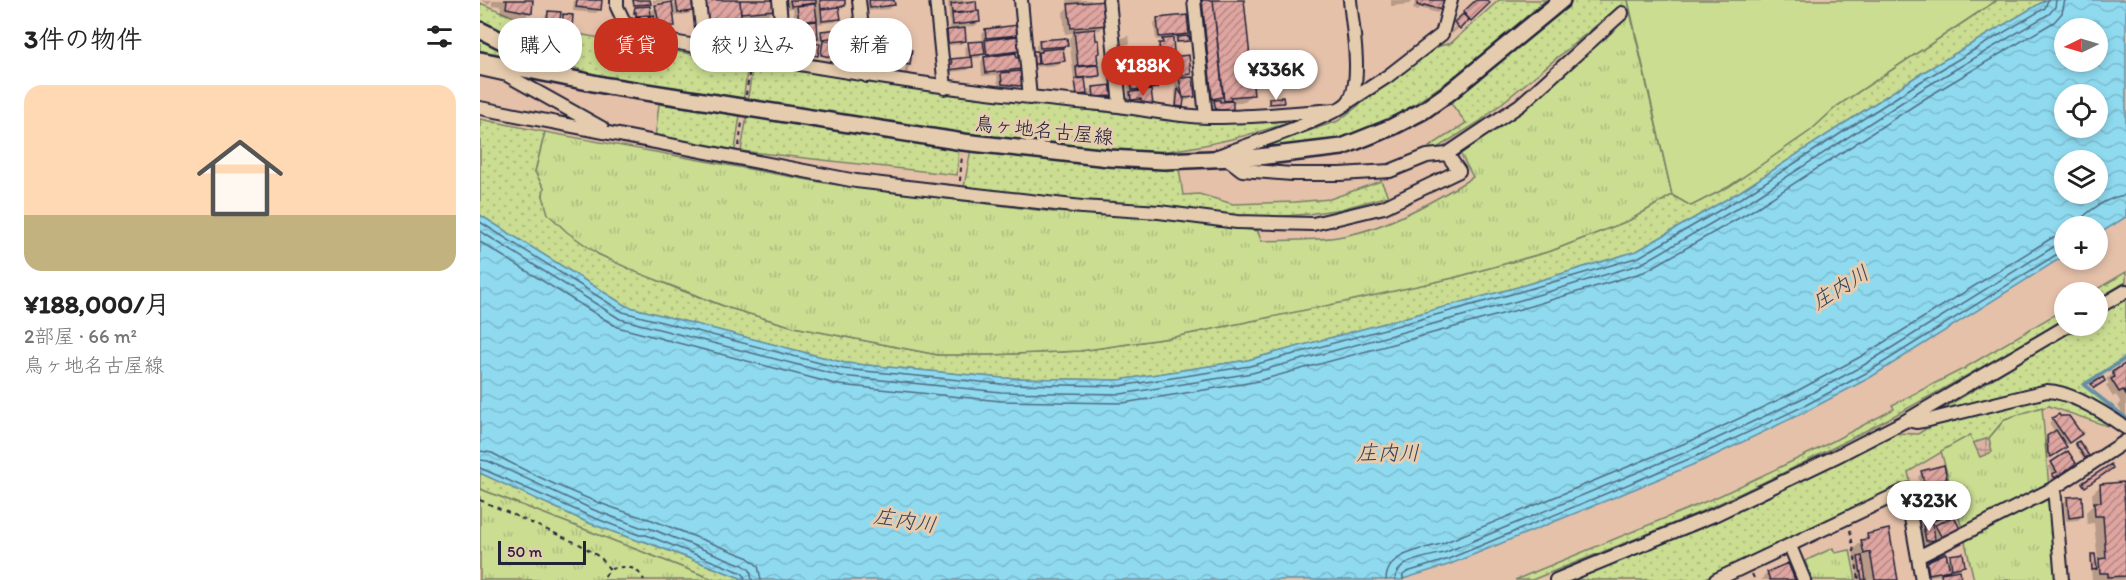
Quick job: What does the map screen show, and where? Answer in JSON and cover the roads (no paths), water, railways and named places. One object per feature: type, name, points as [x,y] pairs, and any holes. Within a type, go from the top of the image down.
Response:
[{"type":"main road","name":"鳥ヶ地名古屋線","points":[[487,66],[963,142],[1109,158],[1164,160],[1258,157],[1342,147],[1392,127],[1423,111],[1562,0]]},
{"type":"main road","points":[[480,30],[560,70],[608,86]]},
{"type":"street","points":[[617,0],[617,7],[629,32],[690,45]]},
{"type":"street","points":[[699,0],[701,18]]},
{"type":"street","points":[[779,0],[781,18]]},
{"type":"street","points":[[860,0],[867,76]]},
{"type":"street","points":[[936,0],[945,88]]},
{"type":"street","points":[[1021,0],[1029,98]]},
{"type":"street","points":[[1109,0],[1120,105]]},
{"type":"street","points":[[1194,0],[1206,117]]},
{"type":"street","points":[[1348,102],[1355,85],[1356,70],[1350,0]]},
{"type":"street","points":[[1219,157],[1323,117],[1388,76],[1442,34],[1451,0]]},
{"type":"street","points":[[1219,157],[1242,170],[1292,174],[1340,174],[1390,171],[1426,156],[1447,153],[1520,105],[1622,13]]},
{"type":"street","points":[[487,66],[613,135]]},
{"type":"street","points":[[816,67],[945,88],[1029,98],[1120,105],[1155,112],[1206,117],[1335,110]]},
{"type":"street","points":[[480,108],[856,181],[1237,222],[1313,224],[1384,207],[1459,171],[1447,153]]},
{"type":"street","points":[[2108,302],[2126,291]]},
{"type":"street","points":[[1556,580],[1714,515],[1906,420],[2054,334]]},
{"type":"street","points":[[1906,420],[1917,422],[1929,420],[2047,391],[2071,396],[2126,428]]},
{"type":"street","points":[[1918,557],[2054,488],[2126,441]]},
{"type":"street","points":[[2054,488],[2062,580]]},
{"type":"street","points":[[1716,580],[1906,490],[1922,580]]},
{"type":"street","points":[[1790,546],[1804,580]]},
{"type":"water","name":"庄内川","points":[[2046,0],[2126,0],[2126,217],[2108,228],[2108,216],[2054,216],[2054,262],[1871,377],[1709,458],[1448,565],[1400,580],[746,580],[644,541],[589,523],[480,473],[480,215],[626,306],[845,363],[1002,378],[1119,380],[1248,360],[1518,287],[1637,251],[1741,191],[1917,76]]},
{"type":"waterway","points":[[2126,358],[2084,385],[2126,418]]}]
